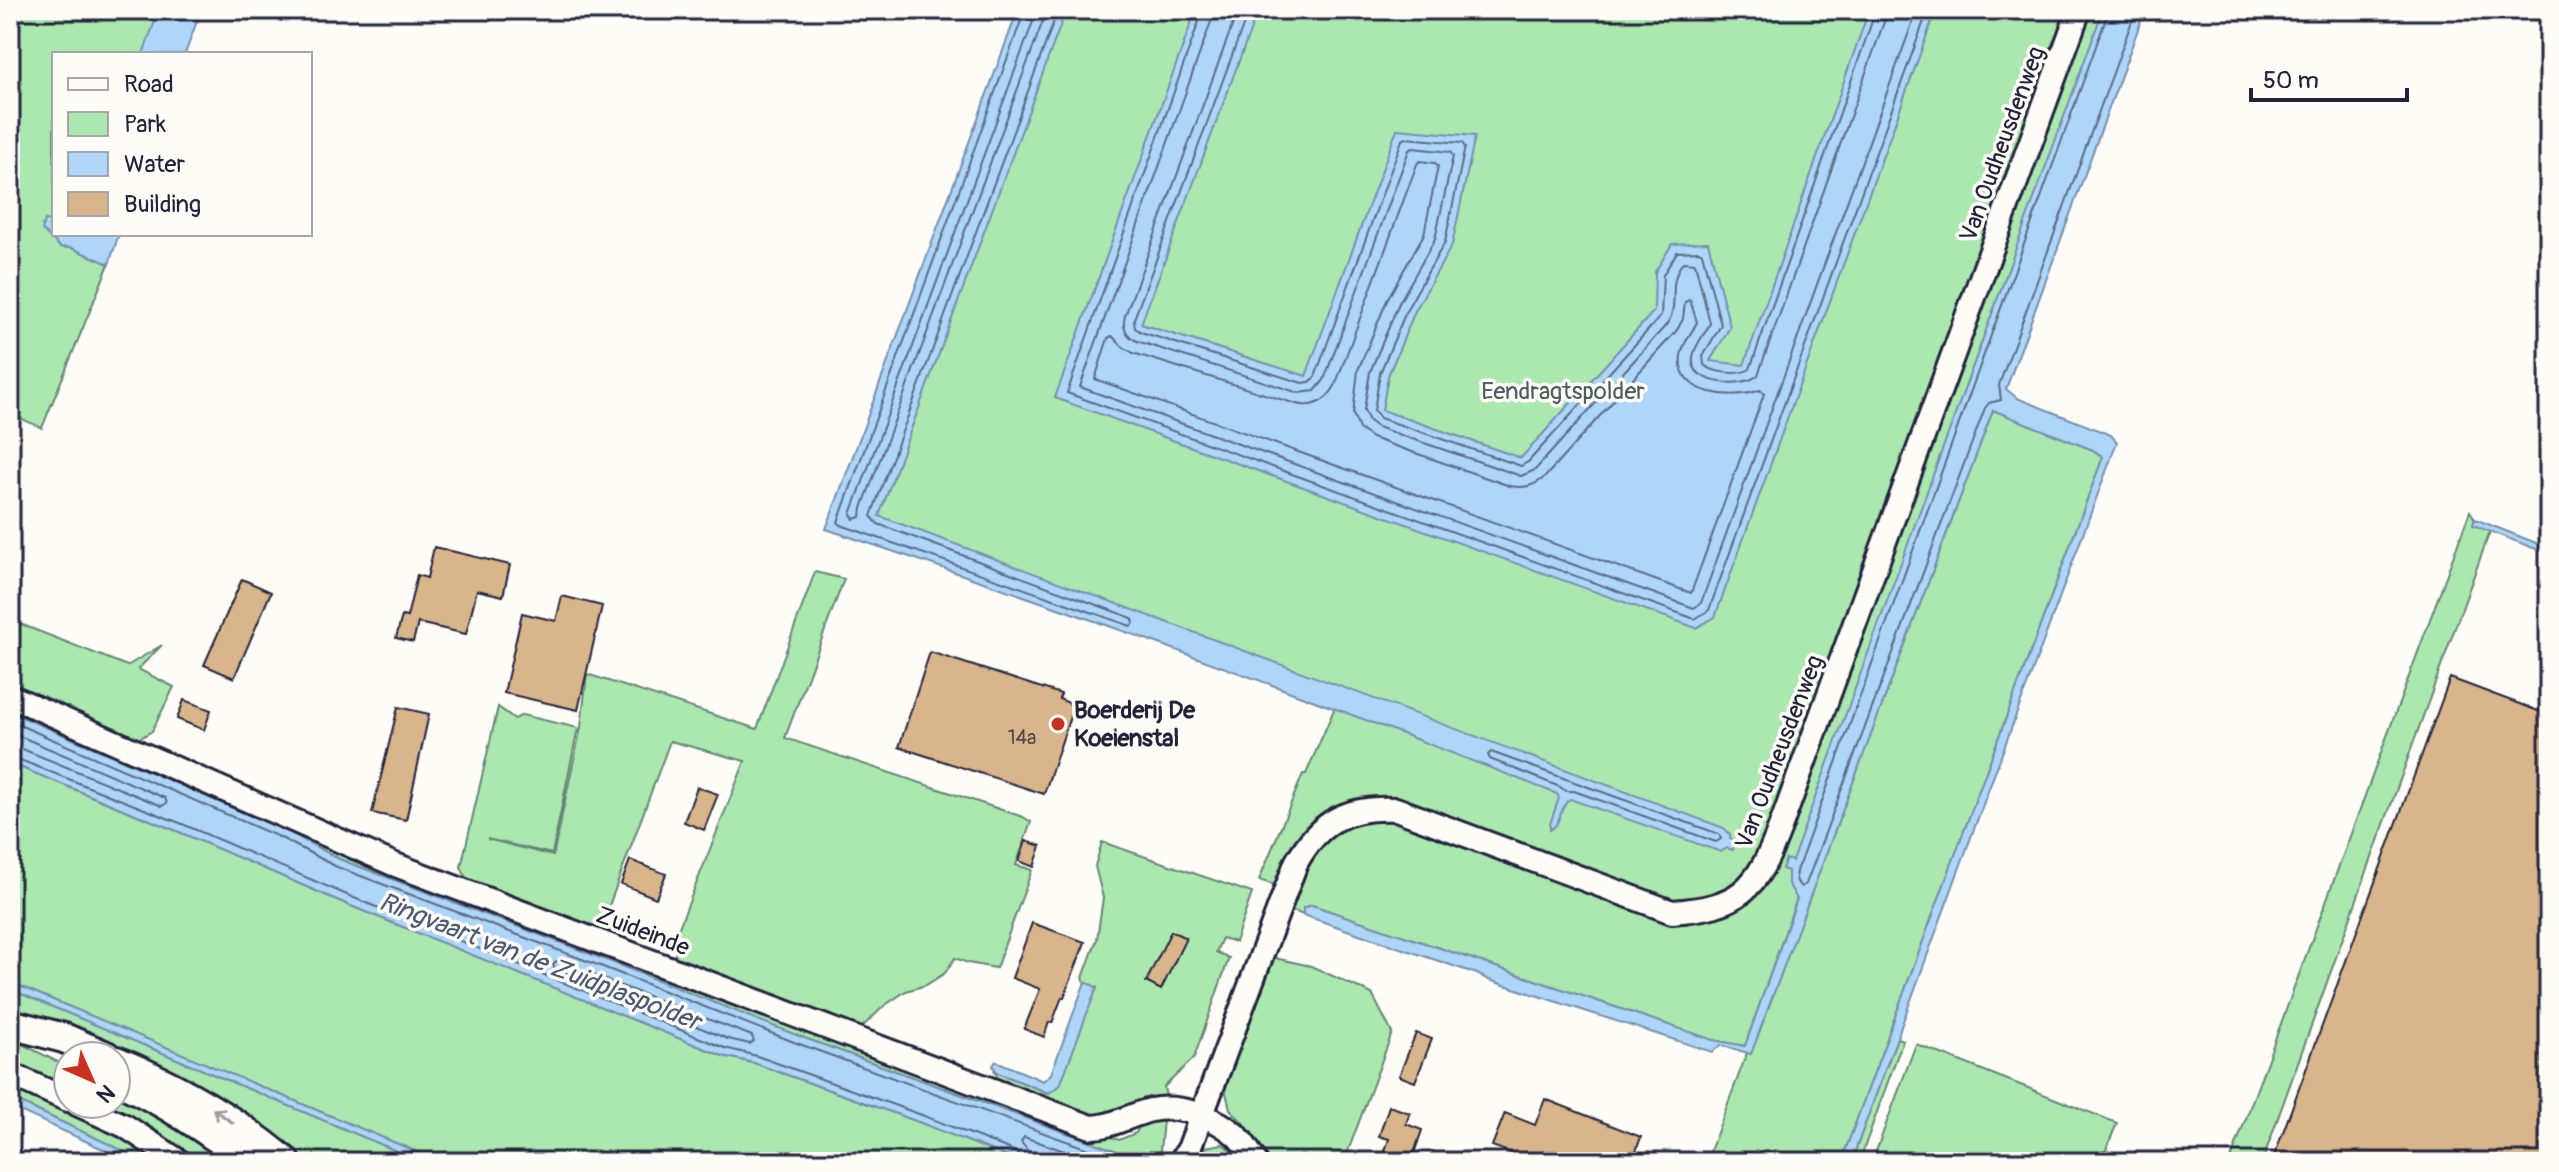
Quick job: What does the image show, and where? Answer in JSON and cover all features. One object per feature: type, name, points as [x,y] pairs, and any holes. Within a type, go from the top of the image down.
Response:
[{"type":"main road","points":[[11,1024],[69,1040]]},
{"type":"main road","points":[[11,1024],[52,1049]]},
{"type":"main road","points":[[132,1067],[158,1078],[211,1108],[286,1162]]},
{"type":"main road","points":[[132,1087],[205,1129],[250,1162]]},
{"type":"street","name":"Van Oudheusdenweg","points":[[1186,1158],[1296,863],[1312,837],[1338,818],[1366,809],[1396,809],[1672,912],[1701,909],[1732,899],[1747,888],[1762,870],[2079,10]]},
{"type":"street","name":"Zuideinde","points":[[10,696],[393,864],[1078,1123],[1095,1127],[1152,1110],[1172,1109],[1202,1116],[1235,1134],[1256,1162]]},
{"type":"street","points":[[10,1074],[52,1093]]},
{"type":"street","points":[[112,1120],[180,1162]]},
{"type":"green space","points":[[10,10],[175,10],[160,52],[52,52],[52,229],[43,226],[60,247],[72,248],[109,264],[42,428],[13,415],[10,423],[10,218],[16,220],[10,213]]},
{"type":"green space","name":"Eendragtspolder","points":[[1047,10],[2109,10],[1745,1046],[1713,1040],[1312,905],[1303,908],[1303,915],[1289,909],[1295,892],[1259,880],[1339,698],[858,525]]},
{"type":"green space","points":[[1993,410],[2093,450],[2103,457],[1841,1162],[1706,1162],[1747,1053],[1751,1053]]},
{"type":"green space","points":[[2470,511],[2475,519],[2473,525],[2490,531],[2262,1162],[2238,1162],[2231,1159]]},
{"type":"green space","points":[[815,572],[844,579],[785,738],[1031,822],[1016,865],[1032,870],[996,968],[955,958],[945,973],[926,985],[906,991],[884,1006],[860,1029],[676,964],[674,940],[745,761],[670,741],[600,930],[468,882],[461,867],[498,707],[515,719],[522,715],[578,728],[552,854],[487,839],[553,856],[581,727],[587,674],[757,729]]},
{"type":"green space","points":[[10,620],[127,666],[162,645],[138,669],[174,687],[152,731],[133,742],[10,684]]},
{"type":"green space","points":[[10,706],[1119,1140],[1136,1133],[1141,1123],[1163,1120],[1159,1162],[1153,1160],[1150,1154],[1152,1162],[1147,1162],[796,1035],[339,859],[283,829],[10,712]]},
{"type":"green space","points":[[10,763],[351,906],[723,1056],[754,1063],[1021,1162],[441,1162],[10,982]]},
{"type":"green space","points":[[1102,842],[1252,893],[1235,942],[1222,938],[1216,952],[1229,958],[1194,1058],[1164,1087],[1166,1096],[1097,1118],[1001,1087],[994,1069],[1048,1093],[1097,988],[1083,978],[1097,939],[1103,898],[1095,866]]},
{"type":"green space","points":[[1270,957],[1311,966],[1372,994],[1392,1033],[1344,1162],[1266,1162],[1248,1128],[1230,1109],[1224,1085]]},
{"type":"green space","points":[[10,989],[132,1040],[70,1040],[10,1011]]},
{"type":"green space","points":[[10,1038],[52,1059],[52,1083],[10,1066]]},
{"type":"green space","points":[[1897,1038],[1903,1040],[1859,1162],[1851,1162]]},
{"type":"green space","points":[[132,1040],[423,1162],[307,1162],[283,1144],[132,1070]]},
{"type":"green space","points":[[1916,1044],[2117,1123],[2101,1162],[1872,1162]]},
{"type":"green space","points":[[10,1085],[52,1104],[52,1118],[10,1098]]},
{"type":"green space","points":[[132,1098],[239,1162],[195,1162],[128,1120],[132,1120]]},
{"type":"green space","points":[[57,1120],[89,1120],[164,1162],[142,1162]]},
{"type":"green space","points":[[1222,1144],[1244,1162],[1200,1162],[1206,1147]]},
{"type":"water","points":[[159,10],[201,10],[186,52],[144,52]]},
{"type":"water","points":[[1018,10],[1066,10],[879,516],[1724,828],[1736,841],[1733,850],[1727,848],[1721,852],[1570,799],[1557,824],[1550,830],[1559,798],[1557,794],[1194,656],[826,529]]},
{"type":"water","points":[[1196,10],[1258,10],[1141,324],[1306,376],[1397,129],[1475,136],[1452,245],[1415,311],[1388,376],[1382,410],[1521,458],[1654,311],[1655,272],[1672,244],[1708,242],[1730,327],[1710,361],[1744,365],[1869,10],[1936,10],[1715,617],[1696,628],[1055,398]]},
{"type":"water","points":[[2103,10],[2145,10],[2006,389],[2017,398],[2111,435],[2117,442],[1851,1162],[1841,1162],[2103,457],[2093,450],[1993,410],[1751,1054],[1721,1045],[1712,1052],[1489,980],[1303,915],[1303,908],[1312,905],[1713,1040],[1745,1046],[1797,899],[1788,883],[1788,871],[1782,869],[1786,859],[1792,861]]},
{"type":"water","points":[[45,220],[52,222],[52,236],[118,236],[109,264],[72,248],[60,247],[42,230]]},
{"type":"water","points":[[2475,519],[2549,548],[2549,554],[2473,525]]},
{"type":"water","name":"Ringvaart van de Zuidplaspolder","points":[[10,712],[283,829],[339,859],[796,1035],[1147,1162],[1021,1162],[754,1063],[723,1056],[351,906],[10,763]]},
{"type":"water","points":[[10,982],[441,1162],[423,1162],[10,989]]},
{"type":"water","points":[[1085,982],[1097,987],[1060,1085],[1049,1093],[998,1073],[993,1066],[996,1061],[1043,1081],[1051,1074]]},
{"type":"water","points":[[10,1098],[142,1162],[131,1162],[24,1113],[10,1103]]},
{"type":"building","points":[[434,547],[510,565],[503,596],[477,590],[466,634],[418,623],[413,642],[396,638],[402,616],[407,617],[417,575],[427,578]]},
{"type":"building","points":[[242,579],[271,592],[234,678],[204,665]]},
{"type":"building","points":[[562,596],[602,606],[578,710],[504,693],[522,613],[556,621]]},
{"type":"building","points":[[930,652],[1061,694],[1059,699],[1074,705],[1044,794],[899,747]]},
{"type":"building","points":[[2450,678],[2549,715],[2549,1162],[2272,1162]]},
{"type":"building","points":[[184,700],[211,710],[204,730],[177,719]]},
{"type":"building","points":[[398,707],[429,714],[406,820],[372,813]]},
{"type":"building","points":[[697,787],[718,794],[704,830],[684,822]]},
{"type":"building","points":[[1026,841],[1041,846],[1034,867],[1019,861]]},
{"type":"building","points":[[630,860],[666,874],[656,898],[621,884]]},
{"type":"building","points":[[1032,923],[1085,942],[1064,997],[1044,1037],[1024,1029],[1040,989],[1012,978]]},
{"type":"building","points":[[1171,931],[1186,938],[1161,990],[1146,982]]},
{"type":"building","points":[[1416,1033],[1432,1039],[1415,1082],[1399,1076]]},
{"type":"building","points":[[1545,1099],[1641,1137],[1632,1162],[1535,1162],[1492,1146],[1505,1113],[1535,1125]]},
{"type":"building","points":[[1389,1106],[1410,1113],[1406,1124],[1422,1130],[1411,1162],[1397,1162],[1383,1157],[1389,1139],[1379,1136]]},
{"type":"place","name":"Boerderij De Koeienstal","points":[[1058,724]]}]
